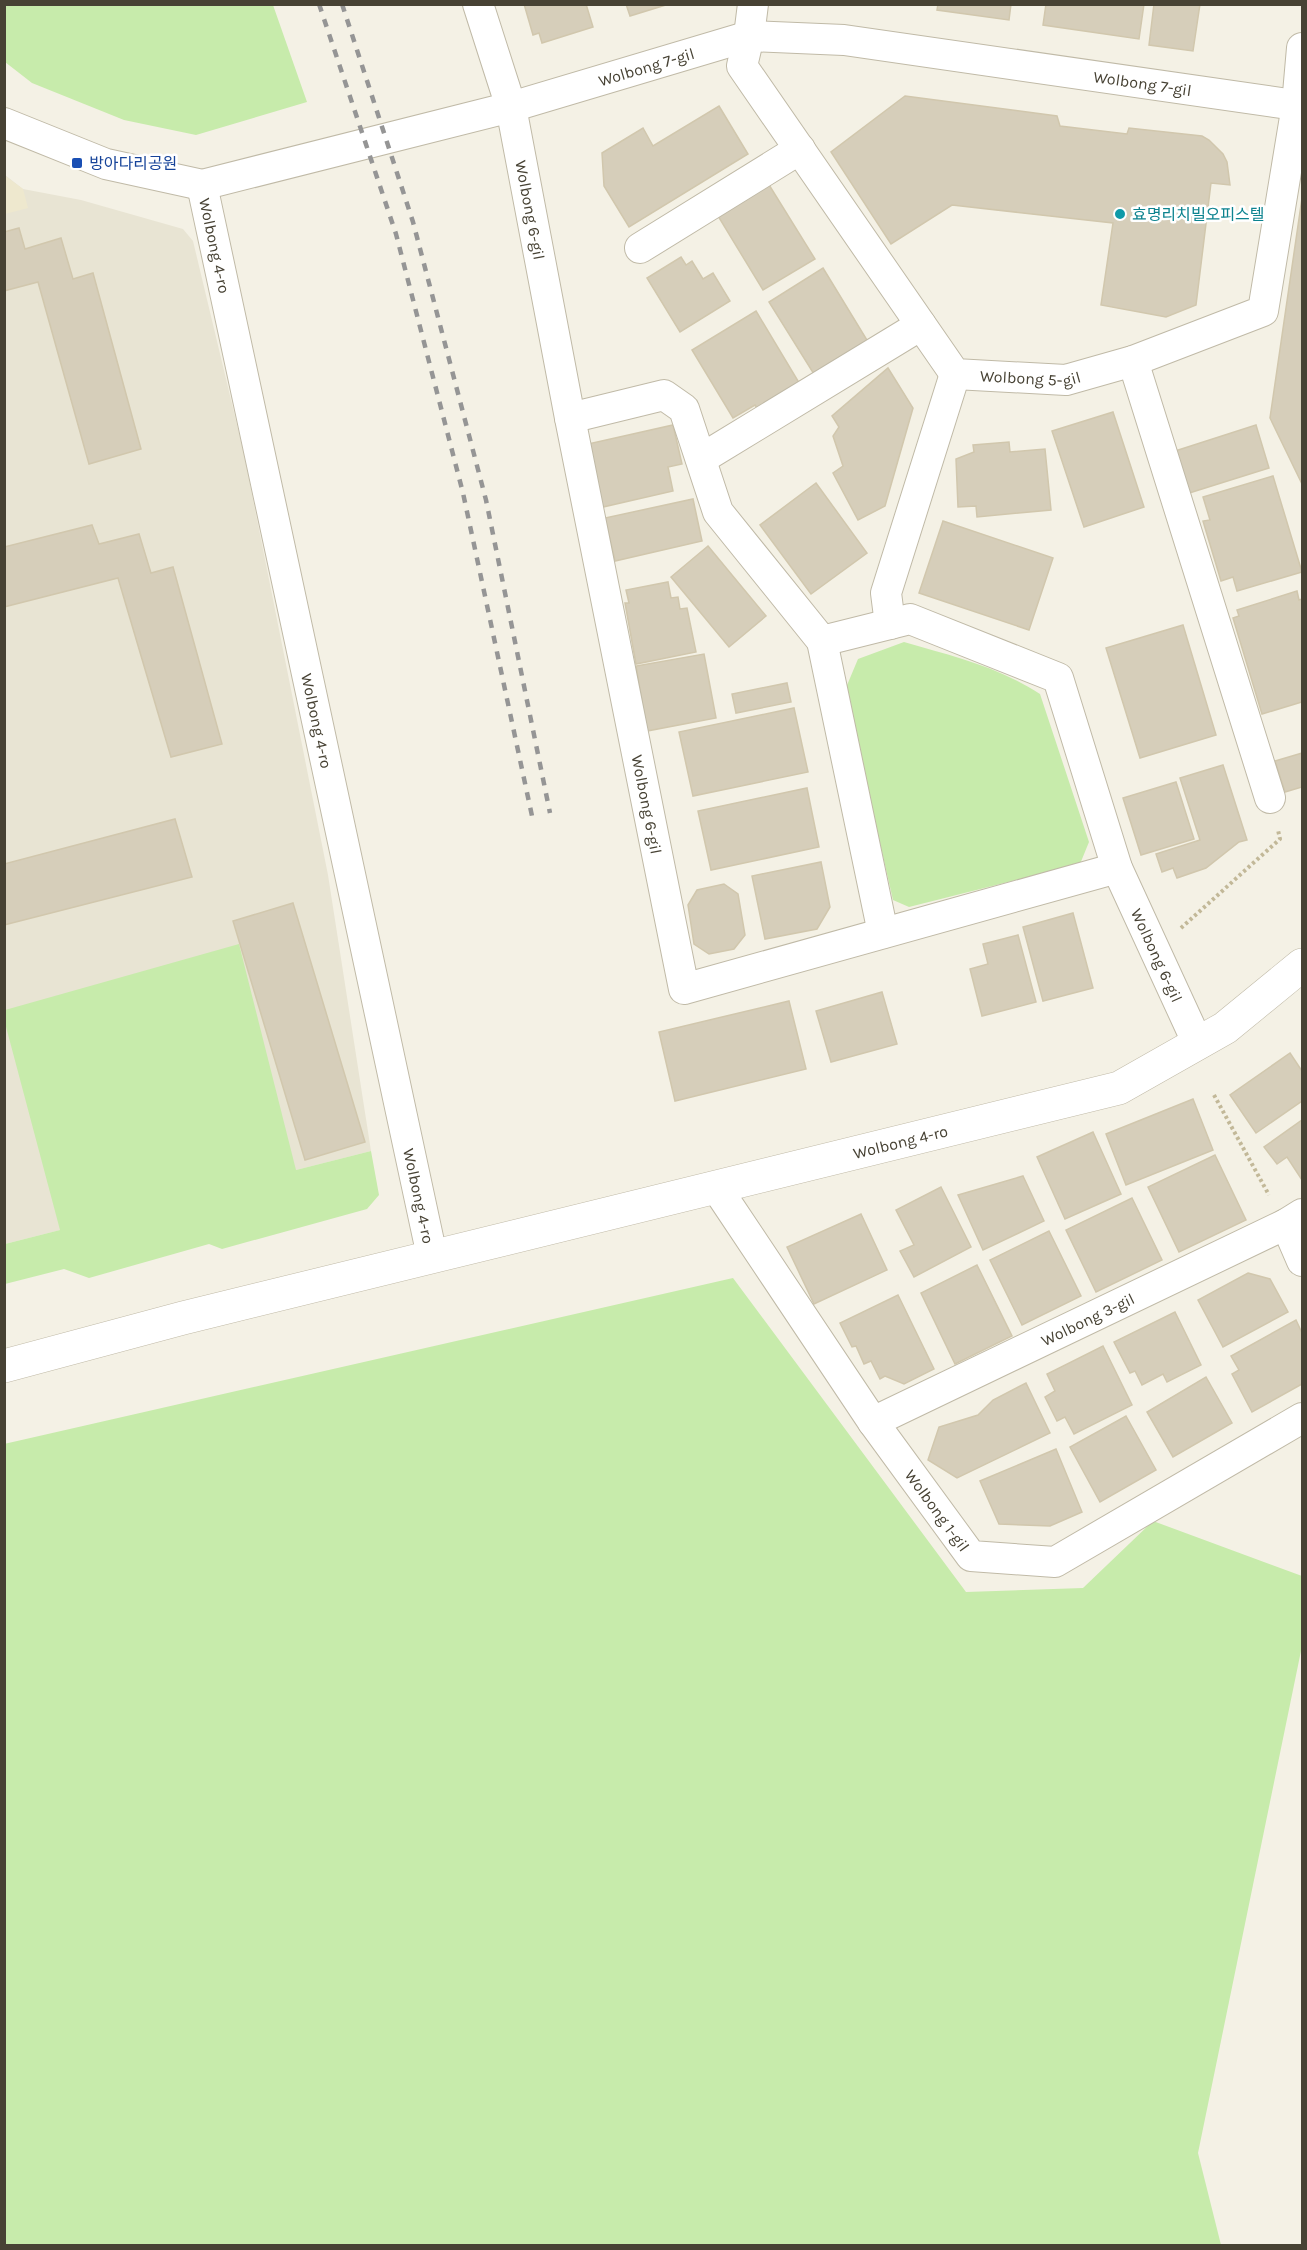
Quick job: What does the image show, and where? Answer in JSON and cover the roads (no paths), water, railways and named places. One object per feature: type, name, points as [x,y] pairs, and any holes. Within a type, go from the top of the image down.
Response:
[{"type":"street","name":"Wolbong 6-gil","points":[[478,4],[511,107],[570,418],[684,989],[1117,868]]},
{"type":"street","name":"Wolbong 5-gil","points":[[753,4],[742,66],[956,374],[1066,380],[1133,361],[1263,311],[1300,105],[1302,48]]},
{"type":"street","name":"Wolbong 7-gil","points":[[4,123],[106,164],[202,184],[511,107],[749,36],[844,40],[1300,105]]},
{"type":"street","points":[[640,248],[800,149]]},
{"type":"street","name":"Wolbong 4-ro","points":[[202,184],[432,1256]]},
{"type":"street","points":[[701,459],[921,325]]},
{"type":"street","points":[[1133,361],[1270,798]]},
{"type":"street","points":[[890,624],[886,593],[956,374]]},
{"type":"street","points":[[570,418],[664,395],[684,409],[718,512],[822,641],[883,933]]},
{"type":"street","name":"Wolbong 6-gil","points":[[822,641],[910,619],[1058,678],[1117,868],[1198,1044]]},
{"type":"street","name":"Wolbong 4-ro","points":[[4,1366],[183,1318],[1119,1088],[1225,1028],[1302,965]]},
{"type":"street","name":"Wolbong 1-gil","points":[[716,1187],[873,1422],[971,1556],[1055,1562],[1302,1418]]},
{"type":"street","points":[[1294,1219],[1302,1261]]},
{"type":"street","name":"Wolbong 3-gil","points":[[873,1422],[1294,1219]]},
{"type":"railway","points":[[319,4],[396,234],[463,493],[532,816]]},
{"type":"railway","points":[[342,4],[413,222],[486,500],[550,813]]},
{"type":"place","name":"방아다리공원","points":[[77,163]]},
{"type":"place","name":"효명리치빌오피스텔","points":[[1120,214]]}]
